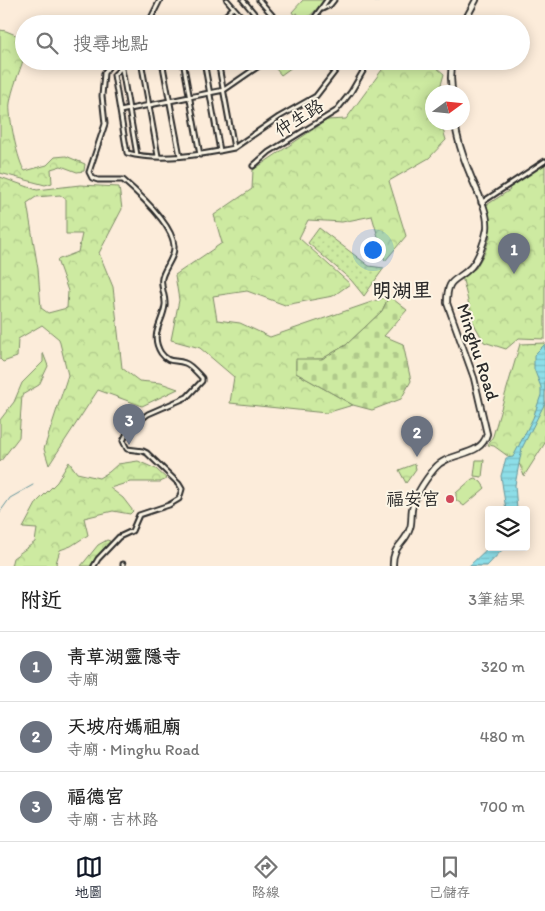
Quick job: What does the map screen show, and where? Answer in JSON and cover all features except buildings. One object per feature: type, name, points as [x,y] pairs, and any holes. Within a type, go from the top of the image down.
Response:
[{"type":"street","points":[[152,15],[160,0]]},
{"type":"street","points":[[227,0],[240,15]]},
{"type":"street","points":[[243,0],[256,15]]},
{"type":"street","points":[[259,0],[272,15]]},
{"type":"street","points":[[317,15],[327,0]]},
{"type":"street","points":[[322,9],[330,5],[334,0]]},
{"type":"street","points":[[468,15],[476,0]]},
{"type":"street","points":[[225,15],[233,8]]},
{"type":"street","points":[[94,566],[98,559],[119,537],[132,531],[139,515],[169,505],[179,499],[182,489],[178,484],[143,451],[127,449],[123,441],[129,429],[148,414],[187,397],[202,381],[202,378],[186,363],[169,361],[161,352],[156,340],[157,327],[165,304],[161,283],[162,276],[168,267],[174,245],[167,229],[147,202],[122,180],[98,180],[92,178],[89,172],[105,124],[102,96],[104,73],[106,70]]},
{"type":"street","points":[[120,70],[114,75],[127,153],[158,156],[200,155],[234,148],[220,70]]},
{"type":"street","points":[[122,70],[137,155]]},
{"type":"street","points":[[143,70],[158,156]]},
{"type":"street","points":[[164,70],[180,156]]},
{"type":"street","points":[[185,70],[200,155]]},
{"type":"street","points":[[206,70],[220,151]]},
{"type":"street","points":[[120,111],[224,90],[253,70]]},
{"type":"street","name":"仲生路","points":[[234,148],[279,116],[316,96],[336,70]]},
{"type":"street","name":"仲生路","points":[[253,166],[269,152],[336,111],[351,92],[364,70]]},
{"type":"street","points":[[452,70],[452,85]]},
{"type":"street","name":"Minghu Road","points":[[392,566],[394,552],[410,528],[412,506],[434,468],[444,459],[482,446],[487,434],[474,378],[447,303],[447,292],[450,284],[472,266],[486,236],[488,226],[485,211],[458,141],[456,130]]},
{"type":"street","points":[[481,203],[545,161]]},
{"type":"green space","points":[[303,0],[324,0],[310,15],[298,15],[297,13],[294,15],[292,12]]},
{"type":"green space","points":[[0,30],[15,35],[15,70],[20,70],[12,92],[10,109],[14,138],[22,167],[25,171],[47,165],[55,157],[66,156],[85,164],[84,171],[77,172],[61,166],[51,169],[52,183],[45,185],[0,173]]},
{"type":"green space","points":[[277,70],[288,70],[281,75]]},
{"type":"green space","points":[[382,70],[439,70],[444,74],[441,85],[425,85],[425,130],[443,130],[446,140],[429,158],[389,181],[406,236],[385,261],[372,216],[342,222],[308,220],[299,238],[350,284],[333,296],[285,305],[247,291],[213,296],[217,320],[240,323],[270,337],[389,296],[382,311],[346,345],[322,359],[296,360],[296,373],[353,405],[326,413],[230,403],[234,377],[200,348],[171,340],[179,300],[175,275],[222,243],[214,215],[252,189],[253,170],[327,120],[346,119]]},
{"type":"green space","points":[[545,161],[545,339],[519,338],[506,349],[484,342],[473,322],[462,276],[476,268],[485,252],[490,237],[485,206],[510,190],[508,186]]},
{"type":"green space","points":[[0,177],[37,190],[80,185],[119,187],[122,209],[99,253],[113,287],[122,368],[139,381],[161,383],[178,389],[142,406],[98,390],[49,465],[44,449],[68,375],[59,339],[42,325],[18,339],[17,357],[3,362],[0,359]],"holes":[[[60,195],[66,199],[66,234],[82,234],[78,252],[57,260],[68,291],[67,308],[48,313],[41,308],[38,269],[27,203],[36,197]]]},
{"type":"green space","points":[[319,228],[369,266],[384,268],[364,296],[351,280],[308,243]]},
{"type":"green space","points":[[389,296],[407,310],[384,336],[403,344],[411,381],[401,399],[372,410],[353,405],[296,373],[296,359],[322,359],[346,345],[382,311]]},
{"type":"green space","points":[[545,343],[545,443],[524,476],[520,465],[494,446],[488,445],[493,436],[520,344]]},
{"type":"green space","points":[[43,353],[48,366],[39,385],[22,395],[19,437],[0,462],[0,420],[14,402],[22,383],[43,362]]},
{"type":"green space","points":[[476,460],[484,460],[482,477],[474,476]]},
{"type":"green space","points":[[138,461],[156,469],[167,479],[160,482],[130,482],[110,488],[123,498],[133,511],[130,514],[113,511],[84,518],[88,535],[71,546],[60,550],[56,563],[57,566],[11,566],[13,558],[35,542],[37,529],[23,528],[37,502],[57,482],[69,462],[77,473],[99,478],[118,464]]},
{"type":"green space","points":[[415,464],[416,469],[406,483],[399,470]]},
{"type":"green space","points":[[475,478],[485,488],[464,506],[456,500],[456,493]]},
{"type":"green space","points":[[107,540],[110,541],[90,566],[81,566],[98,545]]},
{"type":"water","points":[[545,344],[545,403],[522,448],[515,485],[517,506],[505,506],[501,476],[506,458],[513,457],[533,418],[541,395],[541,387],[534,369],[534,355]]},
{"type":"water","points":[[485,551],[501,551],[487,566],[469,566]]},
{"type":"waterway","points":[[376,1],[388,0]]},
{"type":"waterway","points":[[0,512],[10,498],[33,485]]},
{"type":"place","name":"青草湖靈隱寺","points":[[514,274]]},
{"type":"place","name":"福德宮","points":[[129,445]]},
{"type":"place","name":"天坡府媽祖廟","points":[[417,457]]},
{"type":"place","name":"福安宮","points":[[450,499]]},
{"type":"district","name":"明湖里","points":[[402,290]]}]
